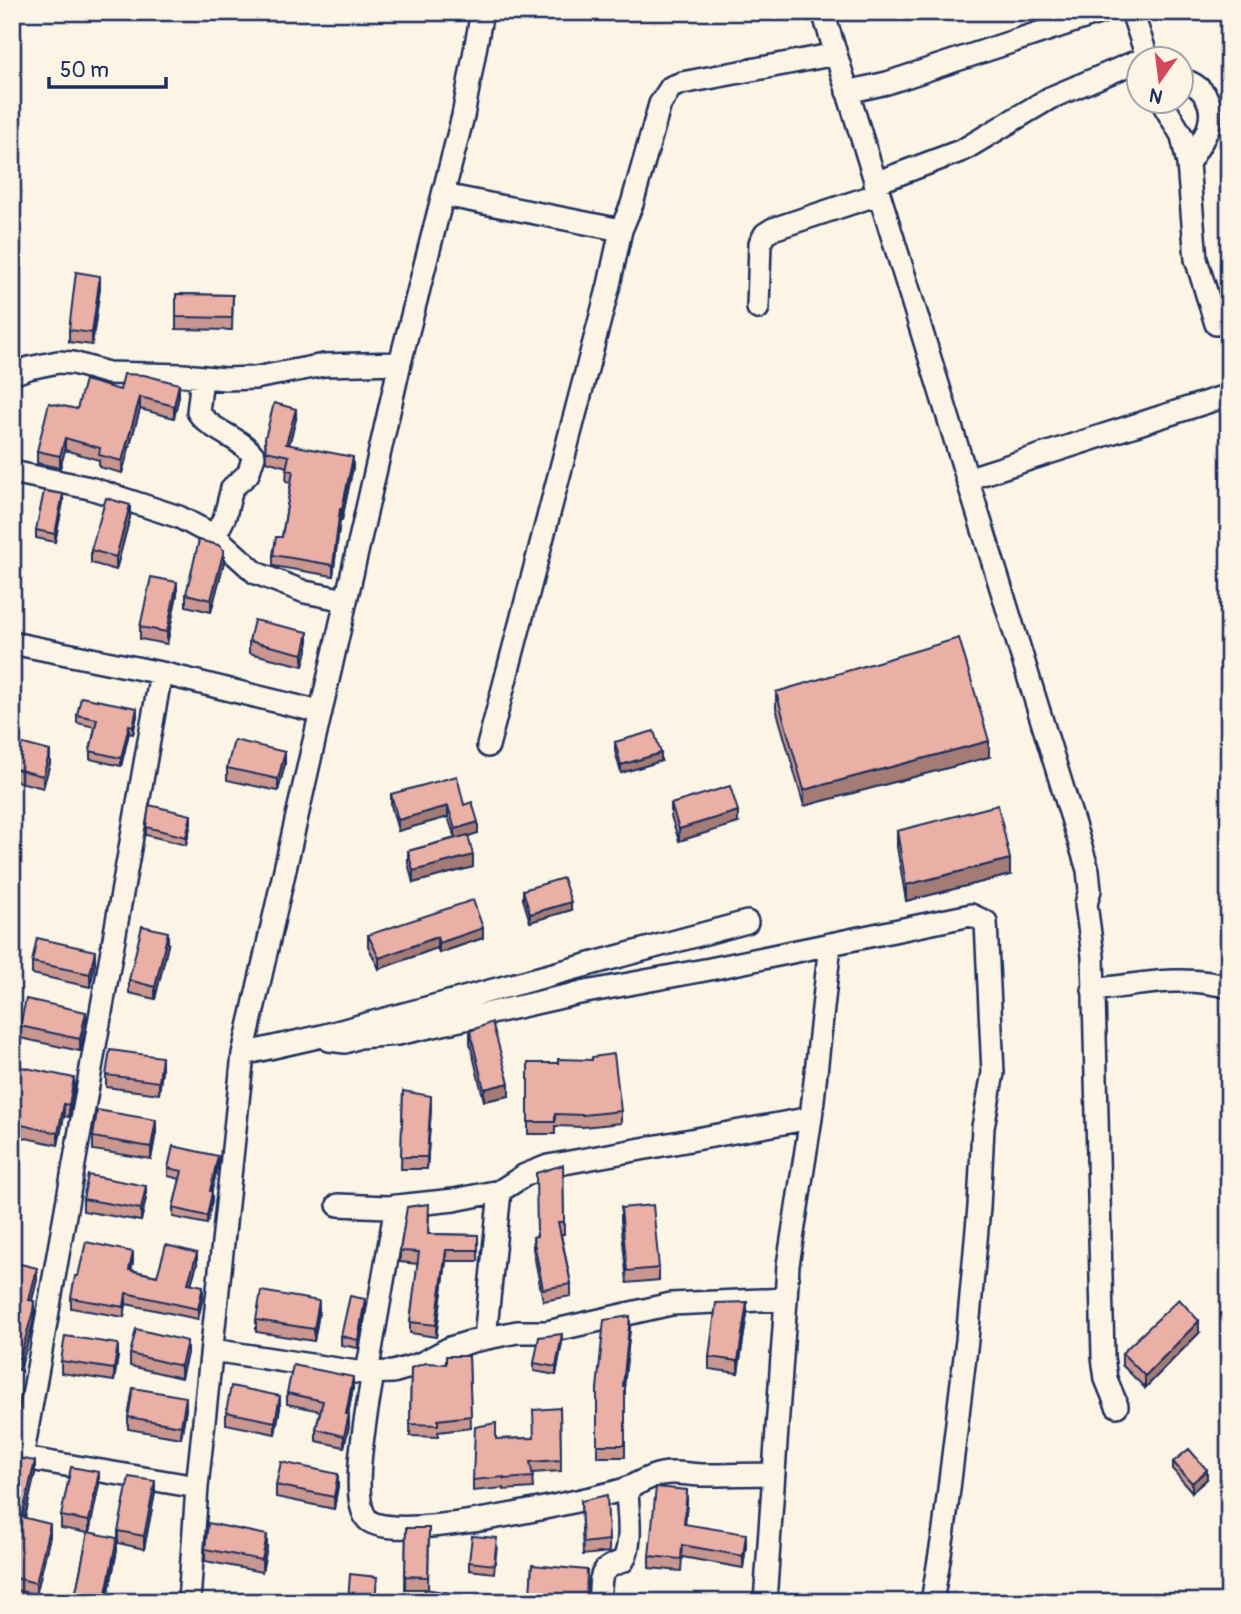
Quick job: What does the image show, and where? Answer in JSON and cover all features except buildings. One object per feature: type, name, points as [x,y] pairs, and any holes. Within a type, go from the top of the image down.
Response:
[{"type":"street","points":[[189,1602],[197,1487],[243,1054],[400,363],[463,116],[482,12]]},
{"type":"street","points":[[822,12],[1088,870],[1090,890],[1086,904],[1093,956],[1103,1357],[1106,1379],[1117,1406]]},
{"type":"street","points":[[847,92],[887,83],[1102,12]]},
{"type":"street","points":[[1132,12],[1141,46]]},
{"type":"street","points":[[488,746],[606,298],[621,230],[632,204],[660,104],[671,87],[836,54]]},
{"type":"street","points":[[758,308],[760,243],[765,234],[963,150],[1050,98],[1126,66]]},
{"type":"street","points":[[1188,164],[1209,127],[1211,110],[1204,92],[1196,85]]},
{"type":"street","points":[[1170,116],[1182,136],[1188,164],[1196,259],[1216,324]]},
{"type":"street","points":[[444,195],[621,230]]},
{"type":"street","points":[[12,374],[58,362],[74,363],[108,373],[255,378],[324,365],[400,363]]},
{"type":"street","points":[[202,378],[198,412],[206,423],[248,449],[254,456],[248,474],[232,488],[225,516],[215,536]]},
{"type":"street","points":[[967,479],[1229,395]]},
{"type":"street","points":[[12,472],[90,488],[179,517],[215,536],[256,573],[305,593],[346,600]]},
{"type":"street","points":[[12,643],[161,673],[320,712]]},
{"type":"street","points":[[161,673],[17,1457],[197,1487]]},
{"type":"street","points":[[325,1035],[329,1040],[345,1042],[359,1037],[398,1034],[575,994],[971,915],[986,922],[993,1073],[983,1127],[967,1340],[944,1530],[932,1602]]},
{"type":"street","points":[[243,1054],[325,1035],[747,922]]},
{"type":"street","points":[[765,1602],[790,1248],[811,1118],[830,944]]},
{"type":"street","points":[[1093,990],[1165,982],[1194,982],[1229,987]]},
{"type":"street","points":[[338,1205],[396,1206],[454,1200],[500,1191],[526,1175],[548,1166],[811,1118]]},
{"type":"street","points":[[485,1338],[500,1191]]},
{"type":"street","points":[[396,1206],[370,1373],[359,1471],[362,1511],[367,1520],[375,1526],[435,1527],[490,1519],[627,1488],[663,1473],[774,1474]]},
{"type":"street","points":[[212,1350],[370,1373],[393,1372],[420,1364],[450,1348],[517,1332],[547,1332],[671,1304],[786,1299]]},
{"type":"street","points":[[599,1602],[602,1573],[608,1565],[623,1561],[626,1555],[627,1488]]}]
